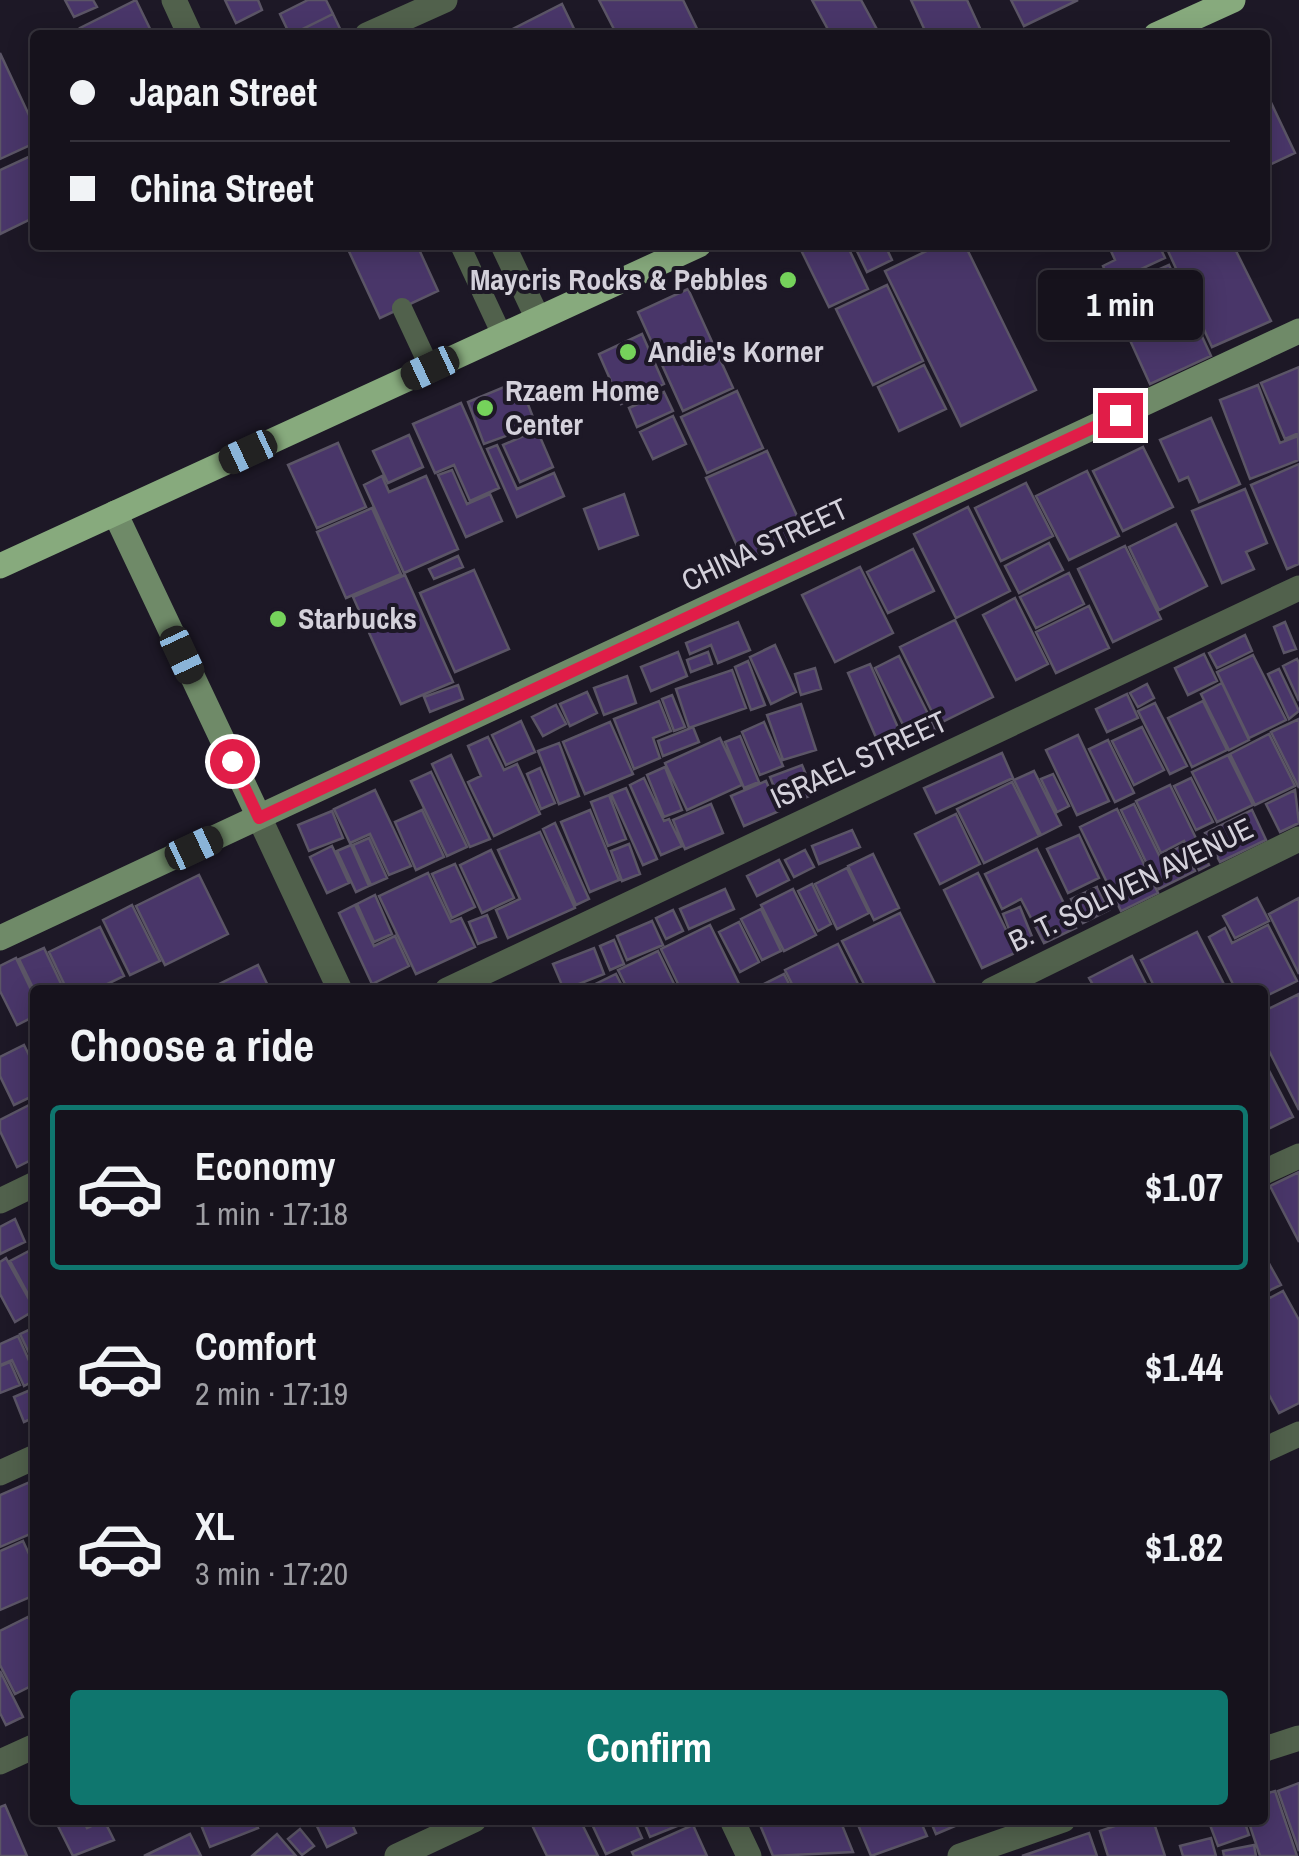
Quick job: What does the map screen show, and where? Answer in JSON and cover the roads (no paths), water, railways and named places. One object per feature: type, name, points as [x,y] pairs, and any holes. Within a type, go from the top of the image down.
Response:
[{"type":"main road","points":[[1167,30],[1232,0]]},
{"type":"main road","points":[[0,566],[688,250]]},
{"type":"street","points":[[174,0],[188,30]]},
{"type":"street","points":[[393,19],[445,0]]},
{"type":"street","points":[[504,250],[538,319]]},
{"type":"street","name":"CHINA STREET","points":[[0,938],[1299,331]]},
{"type":"street","points":[[115,513],[338,985]]},
{"type":"street","name":"ISRAEL STREET","points":[[458,985],[1299,588]]},
{"type":"street","name":"B. T. SOLIVEN AVENUE","points":[[1002,985],[1299,839]]},
{"type":"street","points":[[1268,1171],[1299,1156]]},
{"type":"street","points":[[0,1201],[30,1186]]},
{"type":"street","points":[[1268,1448],[1299,1434]]},
{"type":"street","points":[[0,1474],[30,1459]]},
{"type":"street","points":[[1268,1748],[1299,1738]]},
{"type":"street","points":[[0,1762],[30,1748]]},
{"type":"street","points":[[397,1856],[438,1847],[467,1825]]},
{"type":"street","points":[[734,1825],[749,1856]]},
{"type":"street","points":[[960,1856],[1049,1825]]},
{"type":"lane","points":[[462,250],[502,335]]},
{"type":"lane","points":[[402,308],[430,368]]},
{"type":"place","name":"Maycris Rocks & Pebbles","points":[[788,280]]},
{"type":"place","name":"Andie's Korner","points":[[628,352]]},
{"type":"place","name":"Rzaem Home Center","points":[[485,408]]},
{"type":"place","name":"Starbucks","points":[[278,619]]}]
